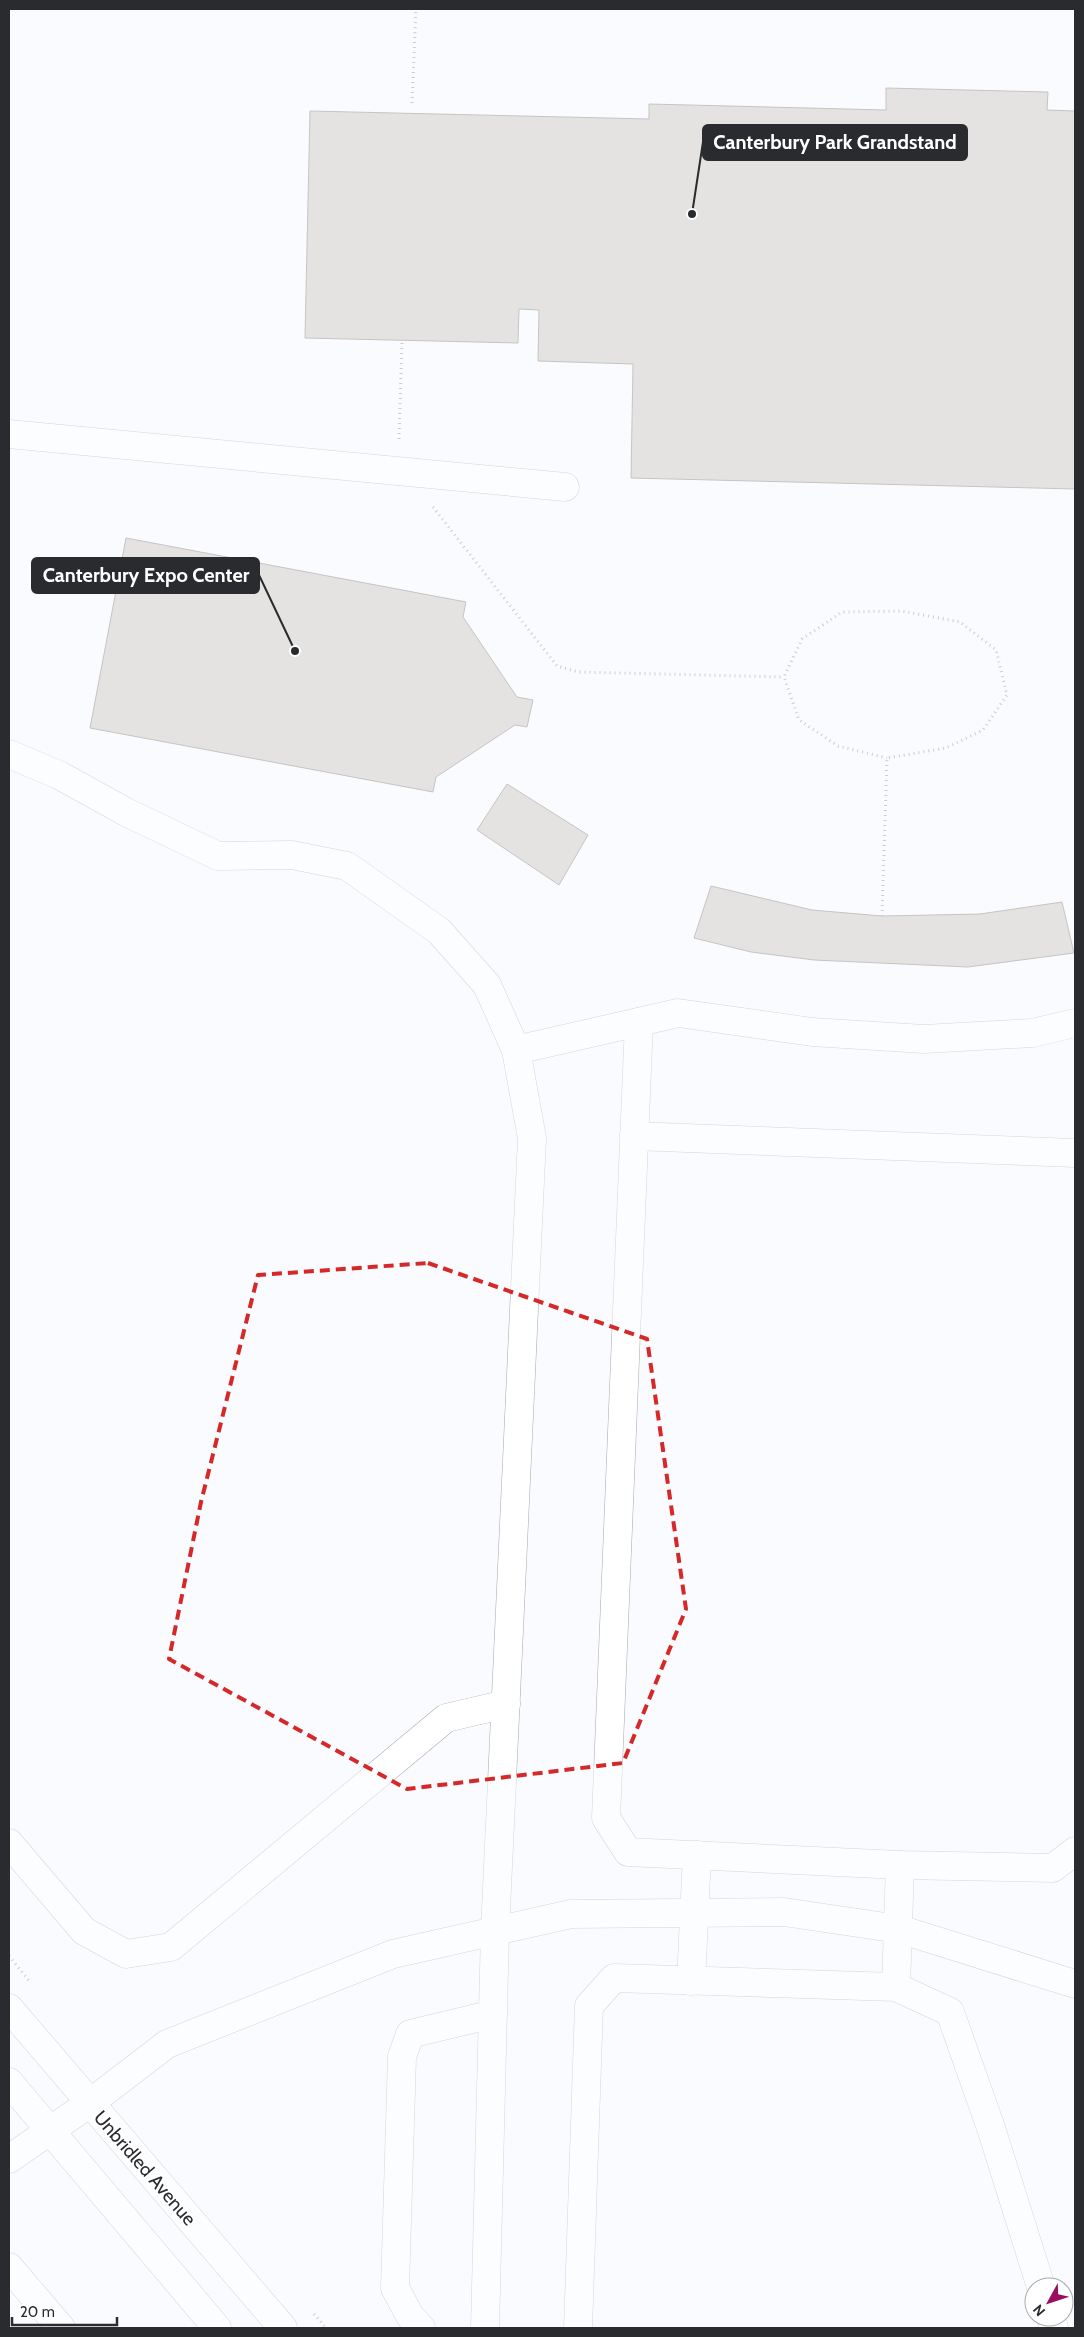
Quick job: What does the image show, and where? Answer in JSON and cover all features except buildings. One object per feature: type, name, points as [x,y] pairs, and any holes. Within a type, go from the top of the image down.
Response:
[{"type":"street","points":[[9,434],[565,486]]},
{"type":"street","points":[[9,754],[59,775],[126,812],[218,856],[292,855],[346,866],[439,931],[487,985],[516,1050],[532,1138],[496,1931],[485,2328]]},
{"type":"street","points":[[516,1050],[678,1013],[812,1032],[924,1039],[1032,1033],[1075,1023]]},
{"type":"street","points":[[639,1022],[606,1818],[628,1852],[900,1865],[1053,1868],[1075,1851]]},
{"type":"street","points":[[634,1136],[1075,1153]]},
{"type":"street","points":[[9,1843],[84,1930],[126,1954],[171,1947],[446,1718],[506,1704]]},
{"type":"street","points":[[690,1981],[697,1854]]},
{"type":"street","points":[[896,1987],[900,1865]]},
{"type":"street","points":[[9,2158],[90,2103],[167,2044],[392,1954],[570,1914],[784,1912],[899,1929],[1075,1984]]},
{"type":"street","points":[[578,2328],[589,2006],[614,1978],[896,1987],[950,2012],[991,2128],[1038,2277]]},
{"type":"street","name":"Unbridled Avenue","points":[[9,2008],[283,2328]]},
{"type":"street","points":[[421,2328],[410,2316],[395,2288],[402,2058],[410,2034],[494,2014]]},
{"type":"street","points":[[9,2082],[218,2328]]},
{"type":"street","points":[[9,2267],[61,2328]]},
{"type":"path","points":[[412,103],[416,9]]},
{"type":"path","points":[[402,342],[398,438],[436,512],[557,666],[578,672],[784,678]]},
{"type":"path","points":[[902,611],[960,622],[996,650],[1007,695],[983,730],[946,748],[888,758],[838,746],[799,720],[784,678],[802,639],[842,612],[902,611]]},
{"type":"path","points":[[882,916],[888,758]]},
{"type":"highlighted area","points":[[428,1263],[647,1339],[686,1609],[623,1763],[407,1789],[169,1659],[201,1502],[258,1275]]},
{"type":"place","name":"Canterbury Park Grandstand","points":[[692,214]]},
{"type":"place","name":"Canterbury Expo Center","points":[[295,651]]}]
